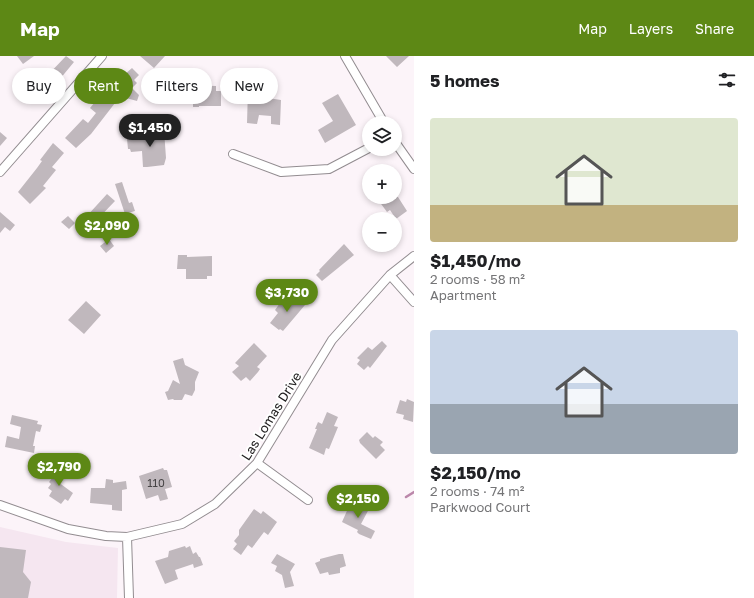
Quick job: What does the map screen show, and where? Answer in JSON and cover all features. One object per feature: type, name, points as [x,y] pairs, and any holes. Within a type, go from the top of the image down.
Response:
[{"type":"street","points":[[0,172],[102,56]]},
{"type":"street","points":[[345,56],[380,116]]},
{"type":"street","points":[[233,154],[281,172],[329,169],[362,152]]},
{"type":"street","points":[[402,152],[414,169]]},
{"type":"street","name":"Las Lomas Drive","points":[[0,505],[68,530],[106,536],[127,537],[182,524],[215,504],[257,463],[332,340],[390,275],[414,256]]},
{"type":"street","points":[[390,275],[414,302]]},
{"type":"street","points":[[257,463],[308,500]]},
{"type":"street","points":[[127,537],[129,598]]},
{"type":"shaded area","points":[[0,527],[66,542],[118,548],[117,598],[0,598]]},
{"type":"building","points":[[17,56],[34,56],[23,64]]},
{"type":"building","points":[[66,56],[74,62],[66,72],[66,68],[55,68]]},
{"type":"building","points":[[140,56],[165,56],[154,68]]},
{"type":"building","points":[[386,56],[409,56],[397,67]]},
{"type":"building","points":[[133,69],[139,75],[134,80],[137,83],[133,87]]},
{"type":"building","points":[[212,86],[216,86],[216,91],[220,91],[221,106],[193,107],[193,104],[212,104]]},
{"type":"building","points":[[133,89],[139,95],[137,101],[133,100]]},
{"type":"building","points":[[338,94],[356,125],[325,143],[318,130],[333,121],[322,103]]},
{"type":"building","points":[[278,100],[281,100],[280,125],[271,124],[271,116],[259,115],[257,124],[247,123],[248,104],[278,104]]},
{"type":"building","points":[[93,104],[114,104],[91,134],[76,148],[65,138],[83,119],[88,123],[96,113],[90,108]]},
{"type":"building","points":[[153,130],[164,130],[166,158],[164,165],[143,167],[142,151],[131,152],[130,149],[128,149],[127,139],[141,138],[141,133],[153,132]]},
{"type":"building","points":[[0,132],[7,138],[0,146]]},
{"type":"building","points":[[53,143],[64,153],[52,167],[56,170],[43,186],[46,188],[30,204],[18,192],[42,161],[40,160]]},
{"type":"building","points":[[122,182],[129,203],[132,202],[135,211],[125,214],[115,184]]},
{"type":"building","points":[[107,194],[115,201],[93,224],[86,217]]},
{"type":"building","points":[[402,203],[407,211],[402,215],[402,212],[391,212],[390,210],[387,212],[381,204]]},
{"type":"building","points":[[0,212],[15,225],[10,231],[5,227],[0,233]]},
{"type":"building","points":[[68,216],[75,223],[69,229],[61,222]]},
{"type":"building","points":[[109,239],[114,246],[106,253],[100,246]]},
{"type":"building","points":[[344,244],[354,255],[322,281],[316,275]]},
{"type":"building","points":[[178,255],[187,255],[187,257],[212,256],[212,276],[207,276],[207,279],[186,279],[186,269],[177,269]]},
{"type":"building","points":[[294,295],[305,305],[283,331],[280,329],[279,330],[270,323],[278,313],[275,310],[280,303],[284,306]]},
{"type":"building","points":[[86,301],[101,315],[84,334],[68,320]]},
{"type":"building","points":[[382,341],[387,346],[370,368],[368,366],[364,370],[357,364],[360,360],[357,358],[368,347],[372,350]]},
{"type":"building","points":[[254,343],[267,356],[257,367],[260,369],[250,381],[246,377],[241,381],[232,372],[239,366],[235,363]]},
{"type":"building","points":[[183,358],[185,365],[199,372],[195,382],[195,390],[192,396],[185,394],[182,400],[168,400],[165,392],[168,391],[173,380],[180,384],[173,361]]},
{"type":"building","points":[[407,399],[414,402],[413,422],[403,419],[404,415],[396,413],[400,400],[406,402]]},
{"type":"building","points":[[327,412],[338,417],[334,426],[338,427],[329,449],[326,448],[324,455],[309,448],[317,429],[315,429],[318,422],[322,424]]},
{"type":"building","points":[[12,415],[38,421],[37,424],[42,425],[40,432],[36,431],[33,446],[35,446],[34,453],[5,447],[7,436],[19,439],[21,427],[10,424]]},
{"type":"building","points":[[367,432],[373,438],[375,436],[383,442],[380,445],[385,450],[376,459],[360,443],[359,440]]},
{"type":"building","points":[[58,465],[66,470],[58,482],[73,493],[68,501],[65,499],[61,504],[49,496],[52,491],[48,488],[51,484],[49,482],[53,477],[51,476]]},
{"type":"building","points":[[163,468],[164,470],[167,470],[172,487],[165,489],[168,499],[160,501],[158,495],[146,499],[139,476]]},
{"type":"building","points":[[106,479],[113,480],[113,483],[126,481],[127,489],[122,490],[122,511],[112,510],[112,505],[90,503],[91,488],[105,488]]},
{"type":"building","points":[[359,502],[370,507],[361,524],[375,531],[371,539],[359,534],[357,532],[358,530],[342,522],[350,504],[357,507]]},
{"type":"building","points":[[254,509],[261,514],[263,511],[277,522],[268,535],[264,532],[252,548],[248,545],[241,555],[233,549],[237,544],[234,541],[239,535],[239,530]]},
{"type":"building","points":[[185,546],[186,548],[190,546],[193,554],[196,552],[203,565],[194,568],[193,564],[175,570],[178,579],[165,584],[155,561],[168,557],[169,551]]},
{"type":"building","points":[[0,547],[26,550],[23,572],[31,582],[28,598],[0,598]]},
{"type":"building","points":[[277,554],[295,564],[290,572],[294,586],[285,588],[282,575],[275,571],[277,566],[271,563]]},
{"type":"building","points":[[343,554],[346,566],[340,568],[340,573],[329,575],[328,572],[320,574],[315,563],[320,561],[320,559]]},
{"type":"waterway","points":[[406,497],[414,492]]}]
